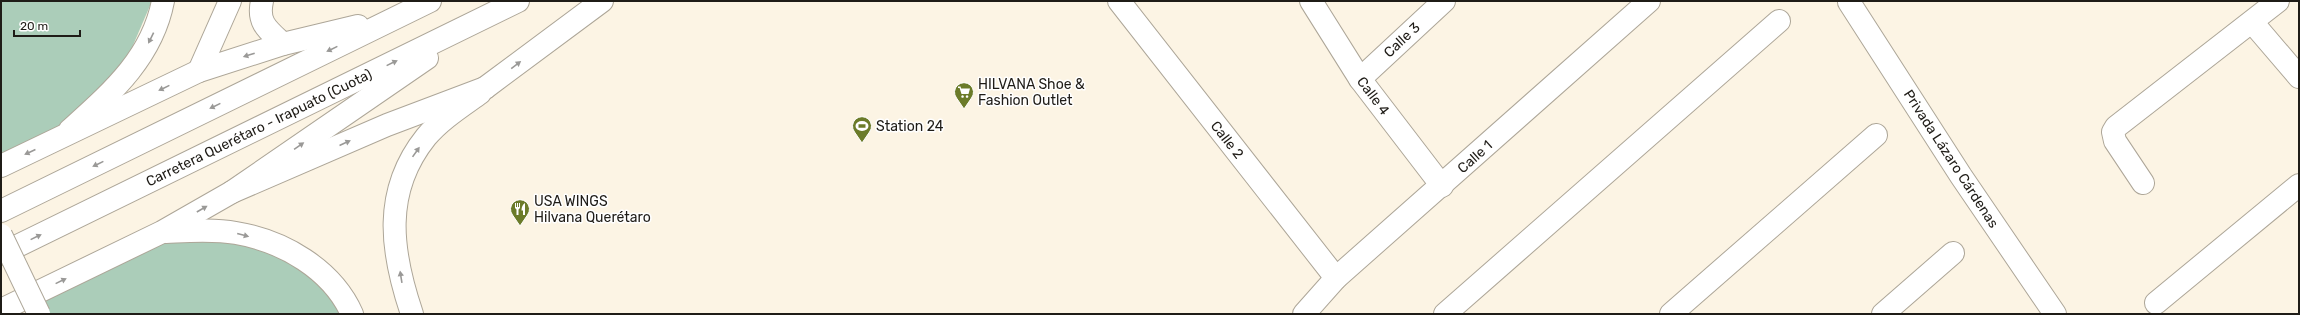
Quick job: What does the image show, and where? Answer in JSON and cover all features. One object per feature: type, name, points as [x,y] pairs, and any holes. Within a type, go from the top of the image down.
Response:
[{"type":"main road","points":[[60,138],[127,77],[152,37],[164,1]]},
{"type":"main road","points":[[199,71],[230,1]]},
{"type":"main road","points":[[262,1],[259,13],[265,27],[283,44]]},
{"type":"main road","points":[[1,211],[430,1]]},
{"type":"main road","name":"Carretera Querétaro - Irapuato (Cuota)","points":[[1,254],[518,1]]},
{"type":"main road","points":[[412,314],[402,284],[395,240],[395,201],[401,180],[410,160],[426,136],[485,88],[602,1]]},
{"type":"main road","name":"Calle 2","points":[[1118,1],[1336,278]]},
{"type":"main road","name":"Calle 3","points":[[1360,79],[1444,1]]},
{"type":"main road","name":"Calle 1","points":[[1304,314],[1336,278],[1442,186],[1649,1]]},
{"type":"main road","points":[[2143,183],[2115,141],[2113,132],[2116,127],[2278,1]]},
{"type":"main road","name":"Calle 4","points":[[1314,2],[1360,79],[1442,186]]},
{"type":"main road","name":"Privada Lázaro Cárdenas","points":[[1849,2],[1961,176],[2055,314]]},
{"type":"main road","points":[[1,310],[162,232],[232,192],[489,15]]},
{"type":"main road","points":[[1,166],[199,71],[283,44],[395,18]]},
{"type":"main road","points":[[1445,314],[1779,21]]},
{"type":"main road","points":[[2252,22],[2299,77]]},
{"type":"main road","points":[[232,192],[387,125],[485,88]]},
{"type":"main road","points":[[1671,314],[1876,135]]},
{"type":"main road","points":[[2156,303],[2299,185]]},
{"type":"main road","points":[[162,232],[212,230],[237,233],[283,248],[302,258],[324,275],[339,292],[352,314]]},
{"type":"main road","points":[[1,235],[39,314]]},
{"type":"main road","points":[[1883,314],[1954,253]]},
{"type":"green space","points":[[1,1],[152,1],[125,64],[59,127],[1,156]]},
{"type":"green space","points":[[212,237],[280,254],[324,286],[344,314],[47,314],[39,299],[159,240]]},
{"type":"place","name":"HILVANA Shoe & Fashion Outlet","points":[[964,109]]},
{"type":"place","name":"Station 24","points":[[862,143]]},
{"type":"place","name":"USA WINGS Hilvana Querétaro","points":[[520,226]]}]
